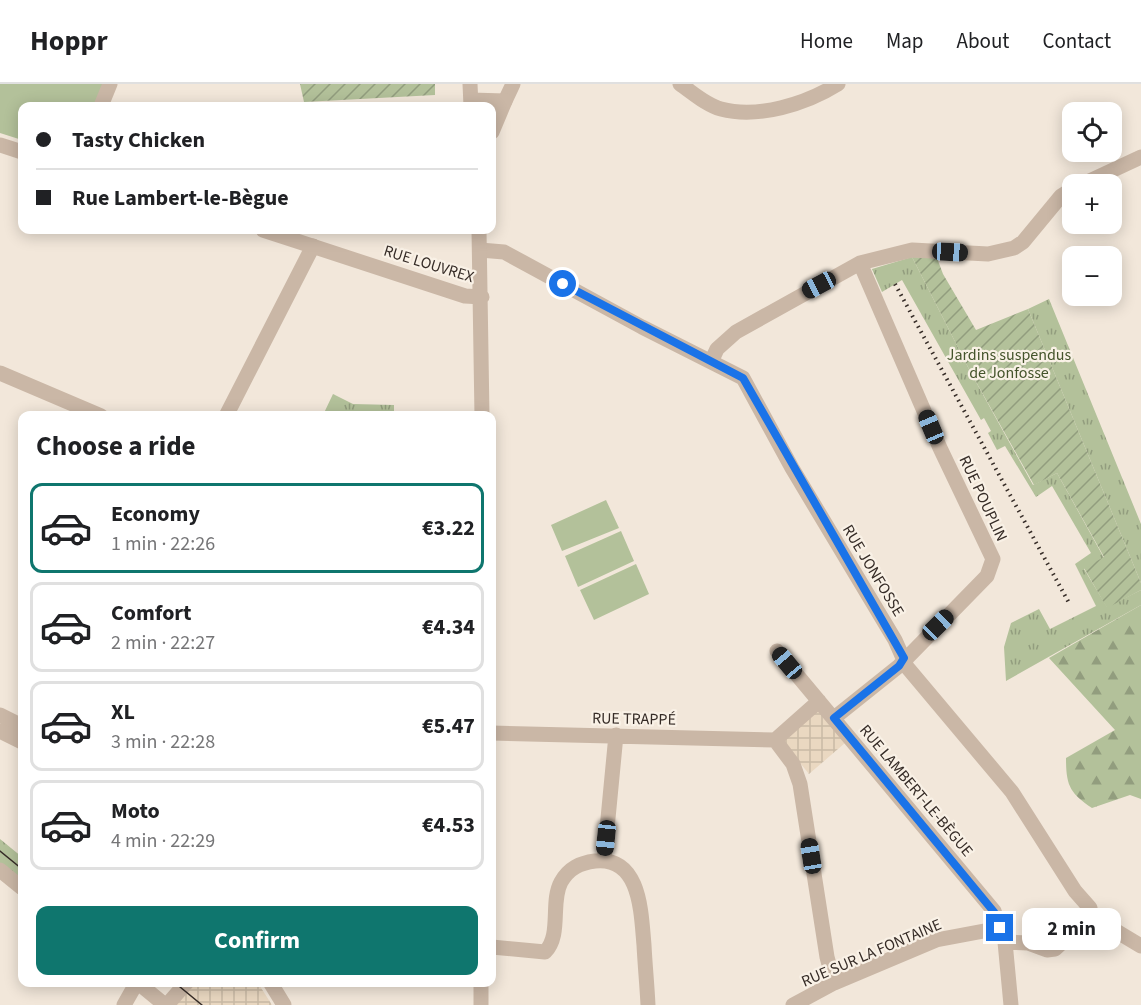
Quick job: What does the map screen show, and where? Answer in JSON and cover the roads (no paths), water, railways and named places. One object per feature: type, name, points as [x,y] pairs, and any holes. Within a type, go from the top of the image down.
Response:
[{"type":"street","points":[[103,102],[110,84]]},
{"type":"street","points":[[470,84],[471,102]]},
{"type":"street","points":[[496,122],[513,84]]},
{"type":"street","points":[[680,84],[718,108],[741,112],[760,112],[812,98],[838,84]]},
{"type":"street","points":[[494,102],[505,101]]},
{"type":"street","points":[[0,145],[18,151]]},
{"type":"street","points":[[1104,174],[1141,157]]},
{"type":"street","points":[[711,362],[717,349],[736,332],[860,263],[912,250],[988,254],[1014,249],[1023,242],[1062,195]]},
{"type":"street","name":"RUE LOUVREX","points":[[276,234],[465,296],[482,297]]},
{"type":"street","points":[[479,234],[482,297],[482,411]]},
{"type":"street","points":[[229,411],[313,246]]},
{"type":"street","name":"RUE JONFOSSE","points":[[480,250],[504,252],[743,378],[786,458],[904,658],[907,667],[1012,792],[1075,891],[1090,909],[1091,916]]},
{"type":"street","name":"RUE POUPLIN","points":[[834,718],[899,666],[904,658],[987,576],[993,559],[940,448],[860,263]]},
{"type":"street","points":[[0,373],[89,411]]},
{"type":"street","name":"RUE LAMBERT-LE-BÈGUE","points":[[777,651],[994,912],[1003,935]]},
{"type":"street","points":[[819,700],[775,740],[793,764],[800,784],[827,957],[834,983]]},
{"type":"street","points":[[0,715],[18,724]]},
{"type":"street","points":[[0,731],[18,740]]},
{"type":"street","name":"RUE TRAPPÉ","points":[[496,733],[775,740]]},
{"type":"street","points":[[604,860],[616,735]]},
{"type":"street","points":[[496,947],[545,952],[551,944],[561,882],[578,865],[604,860],[614,862],[625,871],[636,887],[640,902],[648,1005]]},
{"type":"street","points":[[0,870],[18,885]]},
{"type":"street","points":[[1091,916],[1141,946]]},
{"type":"street","name":"RUE SUR LA FONTAINE","points":[[793,1005],[834,983],[936,940],[1003,935],[1047,950],[1055,949],[1091,916]]},
{"type":"street","points":[[1003,935],[1011,1005]]},
{"type":"street","points":[[124,1005],[135,987]]},
{"type":"street","points":[[142,987],[166,1005],[182,987]]},
{"type":"street","points":[[273,987],[284,1005]]},
{"type":"street","points":[[481,1005],[482,987]]},
{"type":"tram line","points":[[0,851],[18,866]]},
{"type":"tram line","points":[[180,987],[202,1005]]},
{"type":"railway","points":[[895,284],[1069,603]]},
{"type":"park label","name":"Jardins suspendus de Jonfosse","points":[[1009,363]]}]
